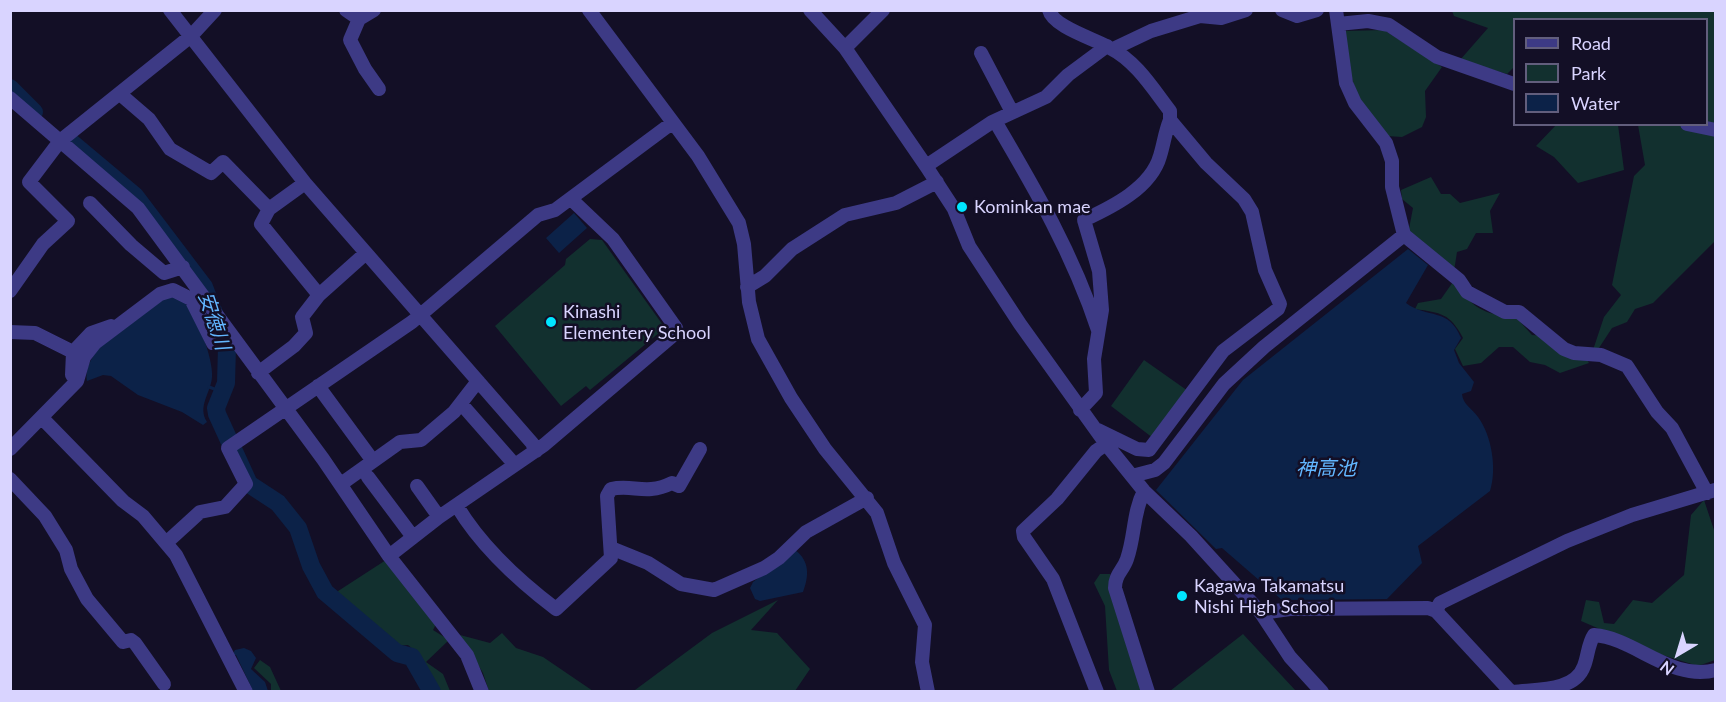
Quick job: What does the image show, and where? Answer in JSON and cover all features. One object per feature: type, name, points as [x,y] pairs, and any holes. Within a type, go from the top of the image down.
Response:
[{"type":"street","points":[[170,10],[305,183],[532,443],[536,451]]},
{"type":"street","points":[[10,291],[43,244],[68,221],[30,182],[60,141],[191,36],[215,10]]},
{"type":"street","points":[[346,10],[359,20]]},
{"type":"street","points":[[374,10],[359,20],[350,40],[379,89]]},
{"type":"street","points":[[589,10],[698,156],[739,223],[744,244],[747,287],[758,339],[790,398],[825,449],[878,513],[894,563],[926,625],[922,662],[928,692]]},
{"type":"street","points":[[810,10],[845,48],[937,182],[954,209],[969,246],[1026,334],[1080,410],[1144,490],[1191,536],[1261,613],[1290,657],[1322,692]]},
{"type":"street","points":[[845,48],[883,10]]},
{"type":"street","points":[[1049,10],[1056,22],[1110,47],[1133,65],[1170,111],[1170,120],[1154,169],[1134,190],[1113,206],[1084,220],[1099,271],[1102,310],[1094,359],[1096,393],[1080,410]]},
{"type":"street","points":[[926,166],[995,121],[1046,97],[1068,75],[1110,47],[1200,16],[1221,18],[1246,10]]},
{"type":"street","points":[[1282,10],[1297,16],[1317,10]]},
{"type":"street","points":[[1436,611],[1440,603],[1567,541],[1632,515],[1711,491],[1672,428],[1657,412],[1627,366],[1601,355],[1574,353],[1564,349],[1520,312],[1506,312],[1467,292],[1459,280],[1404,236],[1392,187],[1392,161],[1386,143],[1355,103],[1346,83],[1337,17],[1389,25],[1437,57],[1513,83]]},
{"type":"street","points":[[981,53],[1012,112]]},
{"type":"street","points":[[120,94],[149,119],[170,149],[211,173],[223,162],[269,209]]},
{"type":"street","points":[[11,101],[138,208],[258,373],[286,407],[389,556],[467,655],[482,692]]},
{"type":"street","points":[[1094,428],[1137,449],[1149,450],[1223,351],[1278,309],[1280,304],[1265,270],[1252,212],[1244,199],[1206,163],[1170,120]]},
{"type":"street","points":[[995,121],[1045,205],[1078,272],[1099,332]]},
{"type":"street","points":[[166,543],[200,512],[225,507],[246,484],[228,448],[420,314],[538,215],[555,210],[672,123]]},
{"type":"street","points":[[1697,126],[1716,130]]},
{"type":"street","points":[[747,287],[765,276],[792,249],[845,215],[896,203],[937,182]]},
{"type":"street","points":[[305,183],[269,209],[261,224],[319,295]]},
{"type":"street","points":[[389,556],[439,517],[536,451],[677,332],[613,239],[571,199]]},
{"type":"street","points":[[90,203],[131,245],[164,273],[183,267]]},
{"type":"street","points":[[1132,476],[1155,470],[1164,463],[1224,384],[1264,347],[1404,236]]},
{"type":"street","points":[[258,373],[294,346],[306,333],[302,317],[319,295],[366,253]]},
{"type":"street","points":[[10,449],[73,386],[84,357],[95,343],[160,294],[173,290],[191,299],[213,343],[233,338]]},
{"type":"street","points":[[73,386],[74,352],[91,333],[116,326]]},
{"type":"street","points":[[10,332],[35,333],[74,352]]},
{"type":"street","points":[[341,484],[400,442],[421,440],[454,412],[478,381]]},
{"type":"street","points":[[318,386],[373,461]]},
{"type":"street","points":[[464,407],[515,465]]},
{"type":"street","points":[[42,418],[123,501],[143,516],[166,543],[185,571],[246,692]]},
{"type":"street","points":[[1097,692],[1053,579],[1023,531],[1057,499],[1096,451],[1106,444]]},
{"type":"street","points":[[457,506],[465,520],[511,571],[556,609],[611,558],[607,496],[611,489],[620,487],[638,491],[654,490],[672,483],[679,486],[700,449]]},
{"type":"street","points":[[368,477],[413,537]]},
{"type":"street","points":[[10,480],[45,516],[66,550],[71,569],[87,599],[123,642],[130,640],[135,643],[165,684]]},
{"type":"street","points":[[417,486],[439,517]]},
{"type":"street","points":[[1144,490],[1136,506],[1127,561],[1115,576],[1115,588],[1148,692]]},
{"type":"street","points":[[611,548],[648,563],[681,584],[714,590],[764,568],[779,558],[806,532],[867,498]]},
{"type":"street","points":[[1261,613],[1290,609],[1428,608],[1436,611],[1512,692],[1567,684],[1575,680],[1584,669],[1593,635],[1603,636],[1656,660],[1689,671],[1704,673],[1716,670]]},
{"type":"street","points":[[921,692],[916,672],[922,662]]},
{"type":"green space","points":[[1452,11],[1715,11],[1715,241],[1653,303],[1635,309],[1627,322],[1612,328],[1597,351],[1593,350],[1604,317],[1621,295],[1612,285],[1634,176],[1645,165],[1638,126],[1708,126],[1708,18],[1513,18],[1513,68],[1507,74],[1460,60],[1488,28],[1454,16]]},
{"type":"green space","points":[[1384,30],[1442,67],[1425,91],[1426,117],[1422,127],[1402,137],[1387,136],[1360,102],[1350,73],[1344,31]]},
{"type":"green space","points":[[1555,126],[1618,126],[1624,170],[1578,183],[1554,157],[1536,146]]},
{"type":"green space","points":[[1431,177],[1441,194],[1450,194],[1460,203],[1500,193],[1490,211],[1493,233],[1476,233],[1467,249],[1457,252],[1454,271],[1408,234],[1413,208],[1402,199],[1401,190]]},
{"type":"green space","points":[[590,239],[602,240],[665,328],[590,390],[586,386],[561,406],[495,326],[565,265],[566,259]]},
{"type":"green space","points":[[1455,279],[1465,296],[1478,308],[1494,314],[1514,315],[1532,335],[1545,336],[1586,358],[1589,363],[1560,373],[1545,365],[1530,362],[1513,347],[1499,347],[1481,363],[1463,366],[1455,349],[1463,338],[1454,323],[1438,313],[1415,309],[1418,303],[1441,299]]},
{"type":"green space","points":[[1144,360],[1188,391],[1153,438],[1111,406]]},
{"type":"green space","points":[[1704,500],[1715,533],[1715,660],[1698,666],[1656,653],[1581,621],[1586,600],[1599,602],[1604,623],[1614,624],[1633,600],[1652,603],[1684,575],[1691,515]]},
{"type":"green space","points":[[386,560],[436,624],[433,630],[449,640],[426,662],[443,674],[450,691],[423,691],[398,649],[405,646],[419,654],[408,645],[394,646],[332,595]]},
{"type":"green space","points":[[1100,574],[1110,574],[1113,594],[1143,691],[1117,691],[1109,670],[1105,606],[1094,583]]},
{"type":"green space","points":[[778,600],[751,630],[777,633],[810,669],[795,691],[593,691],[635,690],[712,633]]},
{"type":"green space","points":[[502,633],[516,648],[543,657],[593,691],[489,691],[483,673],[460,635],[490,643]]},
{"type":"green space","points":[[1243,634],[1296,691],[1170,691]]},
{"type":"green space","points":[[260,660],[270,667],[281,691],[271,691],[271,684],[254,668]]},
{"type":"water","points":[[574,213],[587,228],[559,253],[546,238]]},
{"type":"water","name":"神高池","points":[[1408,249],[1428,265],[1406,303],[1444,318],[1456,328],[1461,338],[1454,350],[1459,363],[1474,382],[1471,391],[1462,394],[1466,404],[1483,425],[1490,443],[1493,473],[1490,491],[1418,546],[1422,563],[1387,599],[1282,600],[1222,548],[1216,549],[1156,490],[1243,380]]},
{"type":"water","points":[[171,295],[184,302],[194,315],[210,360],[212,377],[203,410],[207,422],[203,425],[182,412],[138,395],[111,376],[103,375],[87,381],[88,368],[93,356],[103,344],[140,313],[163,297]]},
{"type":"water","points":[[795,550],[800,554],[807,569],[803,592],[760,601],[755,599],[750,588],[753,582]]},
{"type":"water","points":[[244,648],[251,651],[256,658],[251,669],[265,682],[268,691],[253,691],[236,655],[232,655],[235,650]]},
{"type":"waterway","name":"安徳川","points":[[10,88],[34,112]]},
{"type":"waterway","name":"安徳川","points":[[67,139],[135,196],[204,287],[227,347],[226,383],[216,408],[217,414],[249,484],[278,503],[298,528],[311,566],[325,592],[397,653],[412,657],[432,692]]},
{"type":"waterway","points":[[209,387],[223,392]]},
{"type":"place","name":"Kominkan mae","points":[[962,207]]},
{"type":"place","name":"Kinashi Elementery School","points":[[551,322]]},
{"type":"place","name":"Kagawa Takamatsu Nishi High School","points":[[1182,596]]}]
